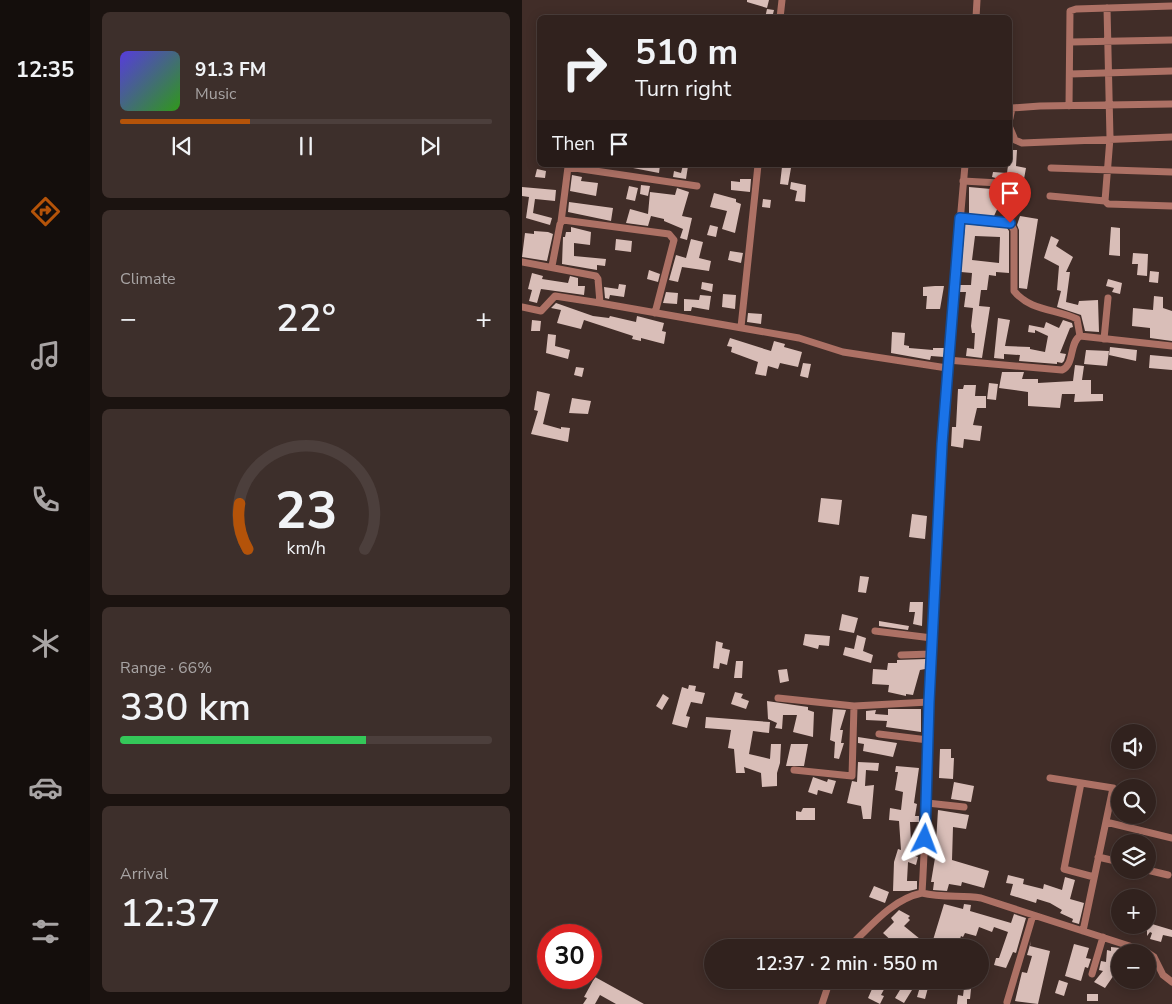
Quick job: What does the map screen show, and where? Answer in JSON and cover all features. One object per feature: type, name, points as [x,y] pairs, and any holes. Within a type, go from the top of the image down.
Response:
[{"type":"street","points":[[780,15],[782,0]]},
{"type":"street","points":[[976,15],[977,0]]},
{"type":"street","points":[[1069,106],[1070,11],[1076,9],[1172,6]]},
{"type":"street","points":[[1105,201],[1109,170],[1110,138],[1107,8]]},
{"type":"street","points":[[1071,42],[1172,40]]},
{"type":"street","points":[[1070,74],[1172,72]]},
{"type":"street","points":[[1012,108],[1172,104]]},
{"type":"street","points":[[1012,134],[1014,140],[1022,143],[1172,137]]},
{"type":"street","points":[[552,266],[561,222],[566,170],[568,167],[697,186]]},
{"type":"street","points":[[741,327],[758,167]]},
{"type":"street","points":[[922,893],[927,803],[931,654],[947,368],[965,167]]},
{"type":"street","points":[[1050,168],[1172,172]]},
{"type":"street","points":[[964,180],[999,183]]},
{"type":"street","points":[[1050,196],[1105,201],[1108,204],[1172,206]]},
{"type":"street","points":[[960,218],[1010,223],[1014,230],[1014,291],[1024,301],[1052,313],[1077,320],[1080,336]]},
{"type":"street","points":[[561,222],[673,236],[674,240],[656,313]]},
{"type":"street","points":[[522,262],[552,266],[596,276],[598,279],[600,304]]},
{"type":"street","points":[[522,308],[541,311],[555,296],[741,327],[799,338],[843,352],[947,368]]},
{"type":"street","points":[[1104,339],[1108,298]]},
{"type":"street","points":[[948,360],[1062,370],[1068,364],[1075,340],[1080,336],[1172,346]]},
{"type":"street","points":[[875,631],[932,638]]},
{"type":"street","points":[[901,655],[931,654]]},
{"type":"street","points":[[778,698],[854,706],[929,702]]},
{"type":"street","points":[[794,770],[842,777],[853,776],[854,706]]},
{"type":"street","points":[[879,734],[928,740]]},
{"type":"street","points":[[1050,778],[1113,788],[1082,931]]},
{"type":"street","points":[[1081,783],[1064,869],[1094,877]]},
{"type":"street","points":[[927,803],[964,807]]},
{"type":"street","points":[[1106,822],[1172,838]]},
{"type":"street","points":[[1098,857],[1111,860]]},
{"type":"street","points":[[1156,872],[1168,875]]},
{"type":"street","points":[[858,939],[898,902],[908,896],[922,893],[936,897],[960,896],[981,898],[1082,931],[1129,944],[1150,954],[1157,961],[1163,975],[1172,982]]},
{"type":"street","points":[[1006,1002],[1033,915]]},
{"type":"street","points":[[1092,974],[1103,937]]},
{"type":"street","points":[[822,1004],[827,989]]},
{"type":"building","points":[[747,0],[769,0],[767,8],[747,2]]},
{"type":"building","points":[[767,9],[774,10],[773,15],[766,15]]},
{"type":"building","points":[[1012,150],[1017,150],[1016,166],[1026,168],[1024,179],[1022,179],[1025,207],[1009,208],[1008,186],[994,216],[969,214],[969,187],[991,189],[1003,186],[1003,180],[992,177],[993,172],[1007,173],[1008,167],[1012,167]]},
{"type":"building","points":[[633,167],[660,167],[659,173]]},
{"type":"building","points":[[682,167],[688,167],[686,179],[673,177],[674,171],[681,173]]},
{"type":"building","points":[[782,167],[791,168],[788,185],[780,184]]},
{"type":"building","points":[[537,169],[546,171],[545,178],[535,177]]},
{"type":"building","points":[[572,175],[582,177],[581,181],[598,183],[596,196],[570,191]]},
{"type":"building","points":[[740,179],[751,179],[750,192],[731,190],[731,181],[740,182]]},
{"type":"building","points":[[791,182],[806,185],[805,202],[795,201],[797,191],[790,189]]},
{"type":"building","points":[[641,185],[650,186],[648,196],[640,194]]},
{"type":"building","points":[[629,186],[638,188],[635,201],[626,199]]},
{"type":"building","points":[[522,187],[556,190],[555,201],[535,199],[533,213],[552,218],[550,225],[526,218],[529,197],[522,196]]},
{"type":"building","points":[[677,188],[689,192],[682,216],[692,218],[687,240],[680,238],[683,229],[664,221],[664,219],[651,216],[648,226],[626,223],[630,209],[648,214],[650,192],[675,195]]},
{"type":"building","points":[[714,193],[736,199],[736,202],[741,204],[735,233],[722,229],[727,211],[710,207]]},
{"type":"building","points":[[763,199],[771,200],[770,208],[762,207]]},
{"type":"building","points":[[569,202],[613,208],[611,221],[568,212]]},
{"type":"building","points":[[1020,216],[1038,219],[1027,289],[1019,288],[1019,230],[1017,225]]},
{"type":"building","points":[[965,224],[1007,228],[1009,231],[1009,273],[996,272],[996,276],[989,275],[987,290],[981,290],[979,306],[990,307],[982,358],[966,356],[967,348],[974,349],[975,333],[972,333],[971,326],[973,308],[964,307],[966,292],[960,292],[960,285],[971,285],[972,273],[961,272]],"holes":[[[975,236],[1000,237],[999,263],[972,260]]]},
{"type":"building","points":[[710,225],[718,227],[716,237],[707,235]]},
{"type":"building","points":[[571,227],[591,232],[590,245],[574,243],[574,256],[606,259],[605,266],[597,265],[597,270],[562,264],[563,237],[565,237],[566,232],[571,232]]},
{"type":"building","points":[[1111,227],[1120,228],[1120,256],[1109,255]]},
{"type":"building","points":[[534,231],[553,234],[547,261],[522,257],[525,233],[534,234]]},
{"type":"building","points":[[1051,236],[1059,240],[1056,246],[1073,257],[1066,272],[1070,272],[1066,302],[1078,305],[1079,301],[1098,300],[1099,332],[1085,331],[1081,315],[1057,307],[1061,291],[1057,290],[1059,266],[1044,258]]},
{"type":"building","points":[[616,239],[632,241],[631,252],[615,250]]},
{"type":"building","points":[[691,239],[703,242],[699,258],[711,261],[709,271],[682,267],[678,282],[669,280],[676,255],[686,258]]},
{"type":"building","points":[[730,251],[743,253],[741,263],[728,260]]},
{"type":"building","points":[[1133,253],[1148,254],[1147,276],[1137,275],[1138,264],[1132,264]]},
{"type":"building","points":[[649,270],[660,274],[658,282],[647,279]]},
{"type":"building","points":[[1150,271],[1159,272],[1158,283],[1149,282]]},
{"type":"building","points":[[532,273],[543,276],[542,279],[568,283],[570,276],[578,278],[578,286],[585,286],[584,295],[541,289],[537,303],[529,301],[532,290],[528,289]]},
{"type":"building","points":[[1108,279],[1122,283],[1120,294],[1112,292],[1114,288],[1106,286]]},
{"type":"building","points":[[702,282],[713,284],[712,292],[701,289]]},
{"type":"building","points":[[619,284],[626,285],[624,297],[610,295],[609,299],[605,298],[604,287],[618,289]]},
{"type":"building","points":[[944,286],[940,309],[926,309],[927,296],[923,296],[923,287]]},
{"type":"building","points":[[666,292],[678,293],[677,304],[663,303]]},
{"type":"building","points":[[723,294],[736,295],[735,309],[722,307]]},
{"type":"building","points":[[700,295],[711,296],[709,310],[692,307],[691,311],[684,311],[684,299],[699,300]]},
{"type":"building","points":[[1154,296],[1163,297],[1163,308],[1172,311],[1172,341],[1150,338],[1150,328],[1132,326],[1133,308],[1153,310]]},
{"type":"building","points":[[556,303],[593,316],[609,318],[610,316],[636,322],[637,316],[664,323],[662,331],[666,332],[664,344],[641,338],[641,341],[632,339],[633,336],[584,320],[581,329],[557,323],[561,310],[551,308]]},
{"type":"building","points":[[748,313],[762,314],[761,324],[747,322]]},
{"type":"building","points":[[998,318],[1010,320],[1005,346],[1030,347],[1030,349],[1045,352],[1048,336],[1035,330],[1035,333],[1028,332],[1029,325],[1044,328],[1046,322],[1059,328],[1063,320],[1072,323],[1073,327],[1070,328],[1060,353],[1066,354],[1064,361],[1062,363],[1057,362],[1057,364],[1019,361],[1020,355],[1004,354],[1004,359],[994,358]]},
{"type":"building","points":[[532,320],[541,321],[540,331],[531,331]]},
{"type":"building","points":[[892,332],[905,333],[904,345],[909,346],[909,348],[933,350],[933,348],[945,348],[944,357],[931,356],[930,360],[891,353]]},
{"type":"building","points":[[548,334],[556,335],[555,346],[570,350],[568,359],[546,353]]},
{"type":"building","points":[[730,338],[771,351],[774,341],[785,344],[784,347],[802,352],[798,367],[780,363],[778,369],[768,366],[766,376],[755,374],[758,362],[731,352],[732,347],[727,346]]},
{"type":"building","points":[[1110,347],[1137,350],[1136,361],[1109,355]]},
{"type":"building","points":[[1086,350],[1109,351],[1107,366],[1084,364]]},
{"type":"building","points":[[1150,355],[1172,357],[1172,370],[1149,368]]},
{"type":"building","points":[[803,363],[811,364],[808,378],[800,376]]},
{"type":"building","points":[[1075,365],[1084,366],[1082,380],[1091,380],[1091,394],[1103,394],[1103,401],[1074,402],[1075,394],[1062,394],[1060,408],[1028,406],[1028,392],[999,388],[1002,372],[1024,372],[1022,379],[1038,379],[1038,383],[1073,381]]},
{"type":"building","points":[[576,367],[584,368],[582,377],[574,375]]},
{"type":"building","points":[[989,383],[998,384],[996,400],[987,399]]},
{"type":"building","points":[[964,385],[976,385],[975,396],[986,396],[986,408],[977,408],[973,425],[982,426],[980,441],[964,439],[963,448],[951,446],[952,427],[956,427],[958,389],[963,389]]},
{"type":"building","points":[[537,391],[550,394],[543,424],[561,429],[561,427],[570,428],[568,442],[531,434],[538,411],[534,410]]},
{"type":"building","points":[[572,398],[591,401],[588,414],[569,413]]},
{"type":"building","points":[[821,498],[842,500],[839,525],[818,522]]},
{"type":"building","points":[[912,514],[927,516],[925,539],[909,537]]},
{"type":"building","points":[[860,576],[869,577],[866,593],[858,592]]},
{"type":"building","points":[[910,602],[923,602],[922,626],[913,624],[915,612],[909,612]]},
{"type":"building","points":[[842,614],[858,618],[854,633],[839,630]]},
{"type":"building","points":[[879,621],[909,626],[908,630],[879,626]]},
{"type":"building","points":[[805,634],[830,636],[829,646],[819,645],[818,649],[803,645]]},
{"type":"building","points":[[857,635],[866,638],[863,651],[873,655],[871,663],[843,655],[845,647],[854,649]]},
{"type":"building","points":[[716,641],[723,643],[722,648],[730,650],[727,665],[720,663],[719,669],[713,668]]},
{"type":"building","points":[[926,659],[925,669],[920,670],[913,695],[906,694],[906,696],[888,692],[889,685],[872,684],[873,669],[887,670],[888,663],[897,663],[897,660]]},
{"type":"building","points":[[736,661],[743,661],[742,678],[734,678]]},
{"type":"building","points":[[787,669],[789,681],[780,683],[778,670]]},
{"type":"building","points":[[689,685],[696,686],[695,691],[705,693],[702,704],[691,702],[686,716],[690,717],[687,728],[672,724],[682,687],[688,689]]},
{"type":"building","points":[[735,692],[743,694],[741,698],[749,701],[746,709],[731,704]]},
{"type":"building","points":[[663,694],[669,698],[662,710],[656,706]]},
{"type":"building","points":[[767,701],[808,707],[808,710],[814,712],[813,737],[793,732],[797,715],[783,715],[782,729],[775,728],[777,723],[768,719]]},
{"type":"building","points":[[833,709],[846,710],[840,730],[843,730],[841,743],[844,743],[839,759],[834,758],[835,742],[830,740]]},
{"type":"building","points":[[888,709],[921,709],[921,732],[886,727],[887,721],[866,720],[866,711],[876,710],[875,714],[888,715]]},
{"type":"building","points":[[706,717],[770,722],[769,733],[753,731],[749,754],[770,759],[771,744],[781,744],[777,786],[762,787],[761,773],[744,767],[745,773],[736,773],[734,749],[728,748],[731,730],[705,728]]},
{"type":"building","points":[[858,737],[897,743],[893,757],[863,751],[864,744],[858,743]]},
{"type":"building","points":[[791,744],[808,744],[804,766],[786,766]]},
{"type":"building","points":[[940,749],[951,749],[951,758],[954,758],[953,779],[939,778]]},
{"type":"building","points":[[858,762],[879,763],[878,771],[866,770],[865,786],[874,785],[871,819],[863,819],[861,806],[847,803],[852,781],[857,782]]},
{"type":"building","points":[[896,766],[919,768],[914,803],[917,804],[915,816],[919,816],[919,822],[910,822],[911,842],[914,842],[911,855],[918,857],[916,865],[908,862],[907,881],[917,881],[917,889],[909,891],[893,891],[894,862],[898,849],[901,850],[899,821],[889,820],[890,808],[901,810],[903,792],[895,790],[898,772],[895,772]]},
{"type":"building","points":[[813,777],[827,782],[828,779],[836,781],[832,794],[818,790],[817,795],[808,792]]},
{"type":"building","points":[[954,782],[974,786],[971,802],[951,799]]},
{"type":"building","points":[[803,808],[815,808],[815,820],[796,820],[796,811],[801,812]]},
{"type":"building","points":[[938,810],[969,815],[966,829],[953,827],[952,860],[989,871],[984,888],[962,882],[961,886],[949,884],[947,891],[933,890],[934,882],[931,882],[935,858]]},
{"type":"building","points":[[1008,875],[1024,879],[1023,884],[1043,889],[1044,884],[1062,890],[1065,877],[1075,880],[1070,899],[1084,903],[1079,924],[1072,922],[1073,919],[1060,913],[1062,910],[1050,903],[1037,899],[1036,903],[1010,895],[1013,884],[1006,883]]},
{"type":"building","points":[[874,886],[889,892],[885,903],[869,897]]},
{"type":"building","points":[[944,904],[963,909],[964,904],[971,905],[970,911],[1011,923],[1014,914],[1026,918],[1016,953],[1013,952],[1006,968],[994,965],[996,958],[999,958],[1008,932],[994,927],[992,932],[979,927],[976,936],[965,933],[960,939],[933,939]]},
{"type":"building","points":[[899,910],[910,916],[908,918],[910,920],[904,926],[920,939],[890,939],[883,933],[894,922],[891,918]]},
{"type":"building","points":[[1156,925],[1172,930],[1172,937],[1163,935],[1161,942],[1150,939],[1152,934],[1156,934]]},
{"type":"building","points":[[1031,941],[1030,946],[1050,951],[1038,1004],[1015,1001],[1022,972],[1027,973],[1032,956],[1027,955]]},
{"type":"building","points":[[1074,944],[1089,948],[1086,958],[1091,959],[1088,968],[1085,967],[1081,981],[1065,976]]},
{"type":"building","points":[[1107,950],[1111,951],[1111,979],[1105,988],[1094,982],[1103,971],[1099,970],[1101,961],[1106,962]]},
{"type":"building","points":[[1059,980],[1068,983],[1064,996],[1055,993]]},
{"type":"building","points":[[602,981],[644,1004],[616,1004],[600,995],[595,1004],[583,1004],[587,998],[584,997],[588,989],[602,989]]},
{"type":"building","points":[[872,989],[884,989],[881,995],[884,996],[880,1004],[868,998]]},
{"type":"building","points":[[901,989],[912,990],[904,1003],[895,998]]},
{"type":"building","points":[[919,989],[928,989],[925,999],[917,997]]},
{"type":"building","points":[[964,989],[971,989],[970,999],[967,999],[967,1004],[957,1004],[958,995],[963,996]]},
{"type":"building","points":[[1087,994],[1098,994],[1098,1001],[1087,1001]]},
{"type":"route","points":[[925,839],[929,702],[942,444],[960,218],[1010,223]]}]
